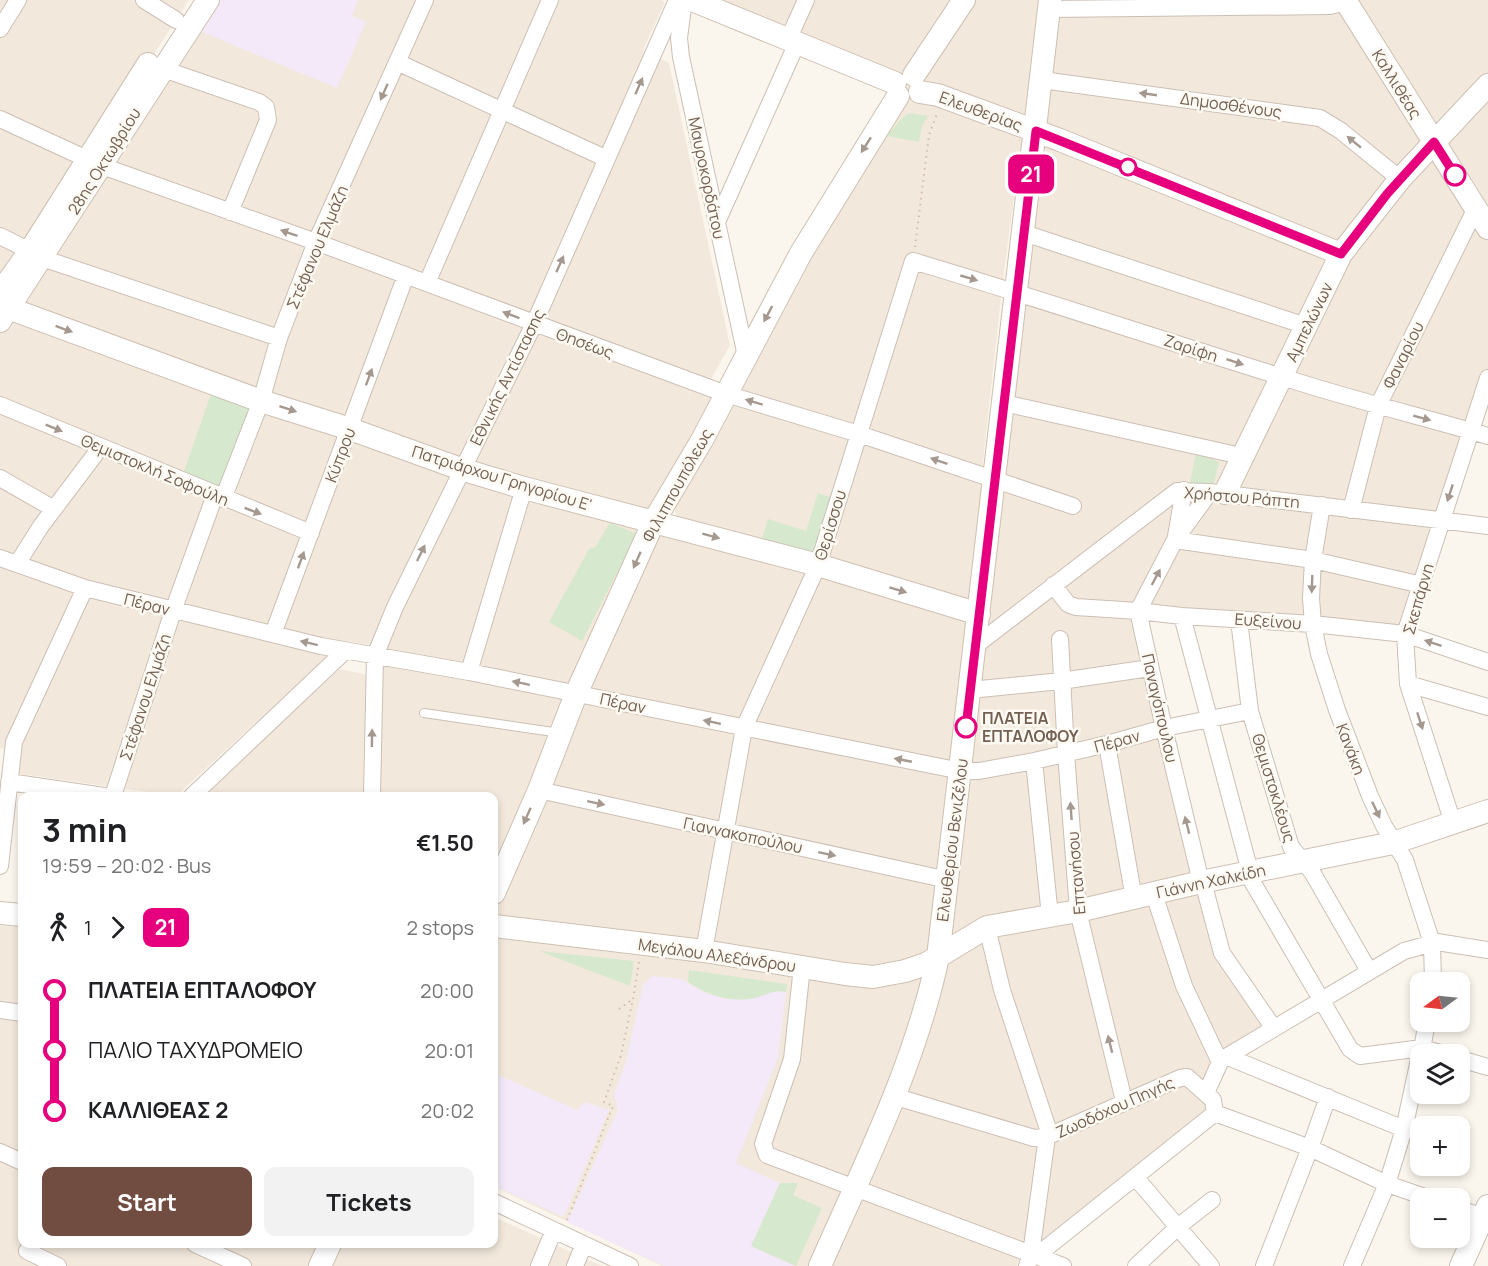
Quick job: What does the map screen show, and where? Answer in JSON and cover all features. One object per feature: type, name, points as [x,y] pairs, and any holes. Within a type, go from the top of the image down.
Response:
[{"type":"main road","name":"28ης Οκτωβρίου","points":[[2,307],[94,163],[189,0]]},
{"type":"main road","name":"28ης Οκτωβρίου","points":[[94,163],[163,69],[208,0]]},
{"type":"main road","name":"Ελευθερίας","points":[[692,0],[907,87],[952,100],[1036,131],[1341,254]]},
{"type":"main road","name":"Φιλιππουπόλεως","points":[[498,884],[539,790],[576,694],[654,521],[827,208],[964,0]]},
{"type":"main road","name":"Καλλιθέας","points":[[1350,1],[1482,206],[1488,228]]},
{"type":"main road","name":"Ελευθερίου Βενιζέλου","points":[[819,1266],[855,1188],[915,1041],[938,957],[1050,5]]},
{"type":"main road","name":"Αμπελώνων","points":[[1217,492],[1241,456],[1341,254],[1400,179],[1488,85]]},
{"type":"main road","name":"Πατριάρχου Γρηγορίου Ε'","points":[[2,307],[261,401],[350,429],[461,469],[524,488],[818,565],[979,614]]},
{"type":"main road","name":"Γιάννη Χαλκίδη","points":[[938,957],[987,927],[1078,911],[1202,882],[1393,843],[1488,811]]},
{"type":"main road","points":[[0,913],[18,915]]},
{"type":"main road","name":"Μεγάλου Αλεξάνδρου","points":[[498,926],[704,951],[873,976],[905,971],[938,957]]},
{"type":"main road","points":[[942,929],[987,927]]},
{"type":"main road","points":[[1461,1266],[1486,1211]]},
{"type":"main road","points":[[320,1266],[328,1248]]},
{"type":"street","points":[[2,23],[18,0]]},
{"type":"street","points":[[144,0],[176,20]]},
{"type":"street","name":"Στέφανου Ελμάζη","points":[[114,792],[173,611],[261,401],[279,338],[316,242],[425,0]]},
{"type":"street","points":[[427,283],[550,0]]},
{"type":"street","name":"Εθνικής Αντίστασης","points":[[372,792],[375,656],[394,607],[534,324],[677,0]]},
{"type":"street","name":"Μαυροκορδάτου","points":[[684,0],[679,38],[681,57],[746,356]]},
{"type":"street","points":[[717,222],[792,41],[806,0]]},
{"type":"street","points":[[1050,5],[1330,6],[1350,1]]},
{"type":"street","points":[[652,57],[668,55],[681,57]]},
{"type":"street","points":[[397,62],[607,159]]},
{"type":"street","points":[[163,69],[259,102],[266,107],[268,120],[230,212]]},
{"type":"street","name":"Δημοσθένους","points":[[1042,80],[1320,118],[1341,131],[1400,179]]},
{"type":"street","name":"Θησέως","points":[[0,119],[94,163],[316,242],[726,394],[859,434],[1073,506]]},
{"type":"street","name":"Φαναρίου","points":[[1351,510],[1378,406],[1482,206]]},
{"type":"street","points":[[1024,233],[1306,326]]},
{"type":"street","points":[[0,236],[36,255],[279,338]]},
{"type":"street","name":"Ζαρίφη","points":[[913,261],[1282,377],[1488,436]]},
{"type":"street","name":"Θερίσσου","points":[[704,951],[744,728],[818,565],[913,261]]},
{"type":"street","name":"Κύπρου","points":[[273,634],[406,275]]},
{"type":"street","name":"Σκεπάρνη","points":[[1453,823],[1408,684],[1406,634],[1488,378]]},
{"type":"street","points":[[1004,403],[1241,456]]},
{"type":"street","name":"Θεμιστοκλή Σοφούλη","points":[[0,405],[311,533]]},
{"type":"street","points":[[17,564],[99,446]]},
{"type":"street","points":[[0,478],[54,509]]},
{"type":"street","points":[[469,672],[524,488]]},
{"type":"street","points":[[1175,540],[1184,490]]},
{"type":"street","name":"Χρήστου Ράπτη","points":[[975,646],[1173,492],[1184,490],[1217,492],[1488,526]]},
{"type":"street","points":[[1138,611],[1175,540],[1217,492]]},
{"type":"street","name":"Κανάκη","points":[[1322,506],[1313,561],[1313,624],[1328,682],[1346,736],[1370,796],[1393,843],[1404,858],[1432,943],[1433,972]]},
{"type":"street","points":[[1175,540],[1313,561],[1422,585]]},
{"type":"street","name":"Πέραν","points":[[0,558],[85,588],[345,651],[469,672],[961,771],[979,771],[1034,761],[1164,728],[1250,711]]},
{"type":"street","name":"Ευξείνου","points":[[1053,585],[1068,604],[1073,606],[1182,616],[1313,624],[1406,634],[1488,662]]},
{"type":"street","points":[[0,866],[9,782],[6,757],[85,588]]},
{"type":"street","name":"Παναγόπουλου","points":[[1138,611],[1164,728],[1222,953],[1273,1028]]},
{"type":"street","points":[[1182,616],[1253,883],[1350,1048],[1356,1054],[1364,1056],[1410,1053]]},
{"type":"street","name":"Θεμιστοκλέους","points":[[1239,620],[1250,711],[1291,847],[1312,872],[1369,971]]},
{"type":"street","name":"Επτανήσου","points":[[1060,639],[1078,911],[1124,1101]]},
{"type":"street","points":[[196,792],[345,651]]},
{"type":"street","points":[[970,690],[1062,681],[1150,668]]},
{"type":"street","points":[[1408,684],[1488,707]]},
{"type":"street","points":[[1107,744],[1144,896],[1218,1058],[1225,1058],[1263,1071],[1404,1129]]},
{"type":"street","points":[[1034,761],[1050,916]]},
{"type":"street","points":[[9,782],[77,792]]},
{"type":"street","name":"Γιαννακοπούλου","points":[[539,790],[948,880]]},
{"type":"street","points":[[987,927],[1002,990],[1048,1129],[1029,1260]]},
{"type":"street","points":[[1215,1113],[1213,1100],[1206,1093],[1225,1058],[1273,1028],[1404,951],[1432,943],[1450,943],[1488,950]]},
{"type":"street","points":[[802,967],[792,1059],[763,1140],[763,1148],[771,1157],[855,1188],[1029,1260],[1063,1266]]},
{"type":"street","points":[[0,1010],[18,1012]]},
{"type":"street","points":[[1470,1062],[1488,1067]]},
{"type":"street","name":"Ζωοδόχου Πηγής","points":[[893,1096],[1034,1138],[1047,1137],[1124,1101],[1183,1077],[1190,1078],[1206,1093]]},
{"type":"street","points":[[1264,1266],[1328,1097]]},
{"type":"street","points":[[1352,1266],[1387,1184],[1410,1102]]},
{"type":"street","points":[[1029,1260],[1136,1178],[1215,1113]]},
{"type":"street","points":[[1215,1113],[1310,1148],[1387,1184],[1410,1192]]},
{"type":"street","points":[[0,1152],[18,1160]]},
{"type":"street","points":[[1136,1178],[1211,1266]]},
{"type":"street","points":[[1136,1266],[1179,1226],[1212,1200]]},
{"type":"street","points":[[498,1204],[630,1266]]},
{"type":"street","points":[[1470,1210],[1486,1211]]},
{"type":"street","points":[[538,1266],[558,1232]]},
{"type":"street","points":[[574,1266],[584,1244]]},
{"type":"street","points":[[204,1248],[243,1266]]},
{"type":"street","points":[[25,1253],[58,1266]]},
{"type":"lane","points":[[424,713],[561,733]]},
{"type":"path","points":[[913,261],[928,135],[937,114],[952,100]]},
{"type":"path","points":[[558,1232],[613,1106],[604,1102],[621,1055],[633,999],[641,944]]},
{"type":"path","points":[[619,1010],[633,999]]},
{"type":"shaded area","points":[[0,0],[189,0],[0,291]]},
{"type":"shaded area","points":[[208,0],[661,0],[665,2],[643,50],[669,63],[730,345],[704,392],[713,396],[649,510],[682,528],[672,504],[817,242],[913,90],[718,0],[1488,0],[1488,392],[1409,632],[1138,610],[1221,956],[1271,1026],[1224,1057],[1213,1096],[1215,1113],[1136,1178],[1020,1257],[1017,1266],[662,1266],[498,1189],[498,792],[205,792],[340,669],[374,676],[379,646],[348,641],[308,674],[180,792],[148,792],[15,773],[18,753],[0,748],[0,322]],"holes":[[[1022,139],[982,479],[1003,280]]]},
{"type":"shaded area","points":[[208,0],[358,0],[352,16],[366,22],[337,88],[190,27]]},
{"type":"shaded area","points":[[0,926],[18,927],[18,1248],[498,1248],[498,1219],[602,1266],[0,1266]]},
{"type":"shaded area","points":[[652,976],[681,979],[704,992],[721,998],[734,999],[765,995],[774,990],[786,992],[778,1058],[736,1163],[780,1183],[751,1246],[795,1266],[664,1266],[567,1222],[618,1110],[614,1094],[626,1062],[643,984]]},
{"type":"shaded area","points":[[498,1075],[577,1110],[585,1102],[609,1110],[564,1217],[498,1188]]},
{"type":"green space","points":[[909,113],[928,116],[922,126],[919,142],[887,136],[902,118]]},
{"type":"green space","points":[[212,391],[254,406],[224,492],[182,477]]},
{"type":"green space","points":[[1196,453],[1219,462],[1214,483],[1190,483]]},
{"type":"green space","points":[[818,493],[832,498],[813,555],[762,539],[768,519],[806,531]]},
{"type":"green space","points":[[610,523],[637,534],[582,641],[549,622],[589,549],[595,547]]},
{"type":"green space","points":[[539,951],[634,961],[630,986]]},
{"type":"green space","points":[[689,970],[787,984],[786,992],[773,992],[745,999],[719,997],[688,982]]},
{"type":"green space","points":[[780,1183],[798,1183],[793,1195],[822,1208],[796,1266],[751,1246]]},
{"type":"bus line","name":"21","points":[[966,727],[1036,131],[1341,254],[1387,194],[1434,142],[1455,175]]},
{"type":"place","name":"ΠΛΑΤΕΙΑ ΕΠΤΑΛΟΦΟΥ","points":[[966,727]]}]
